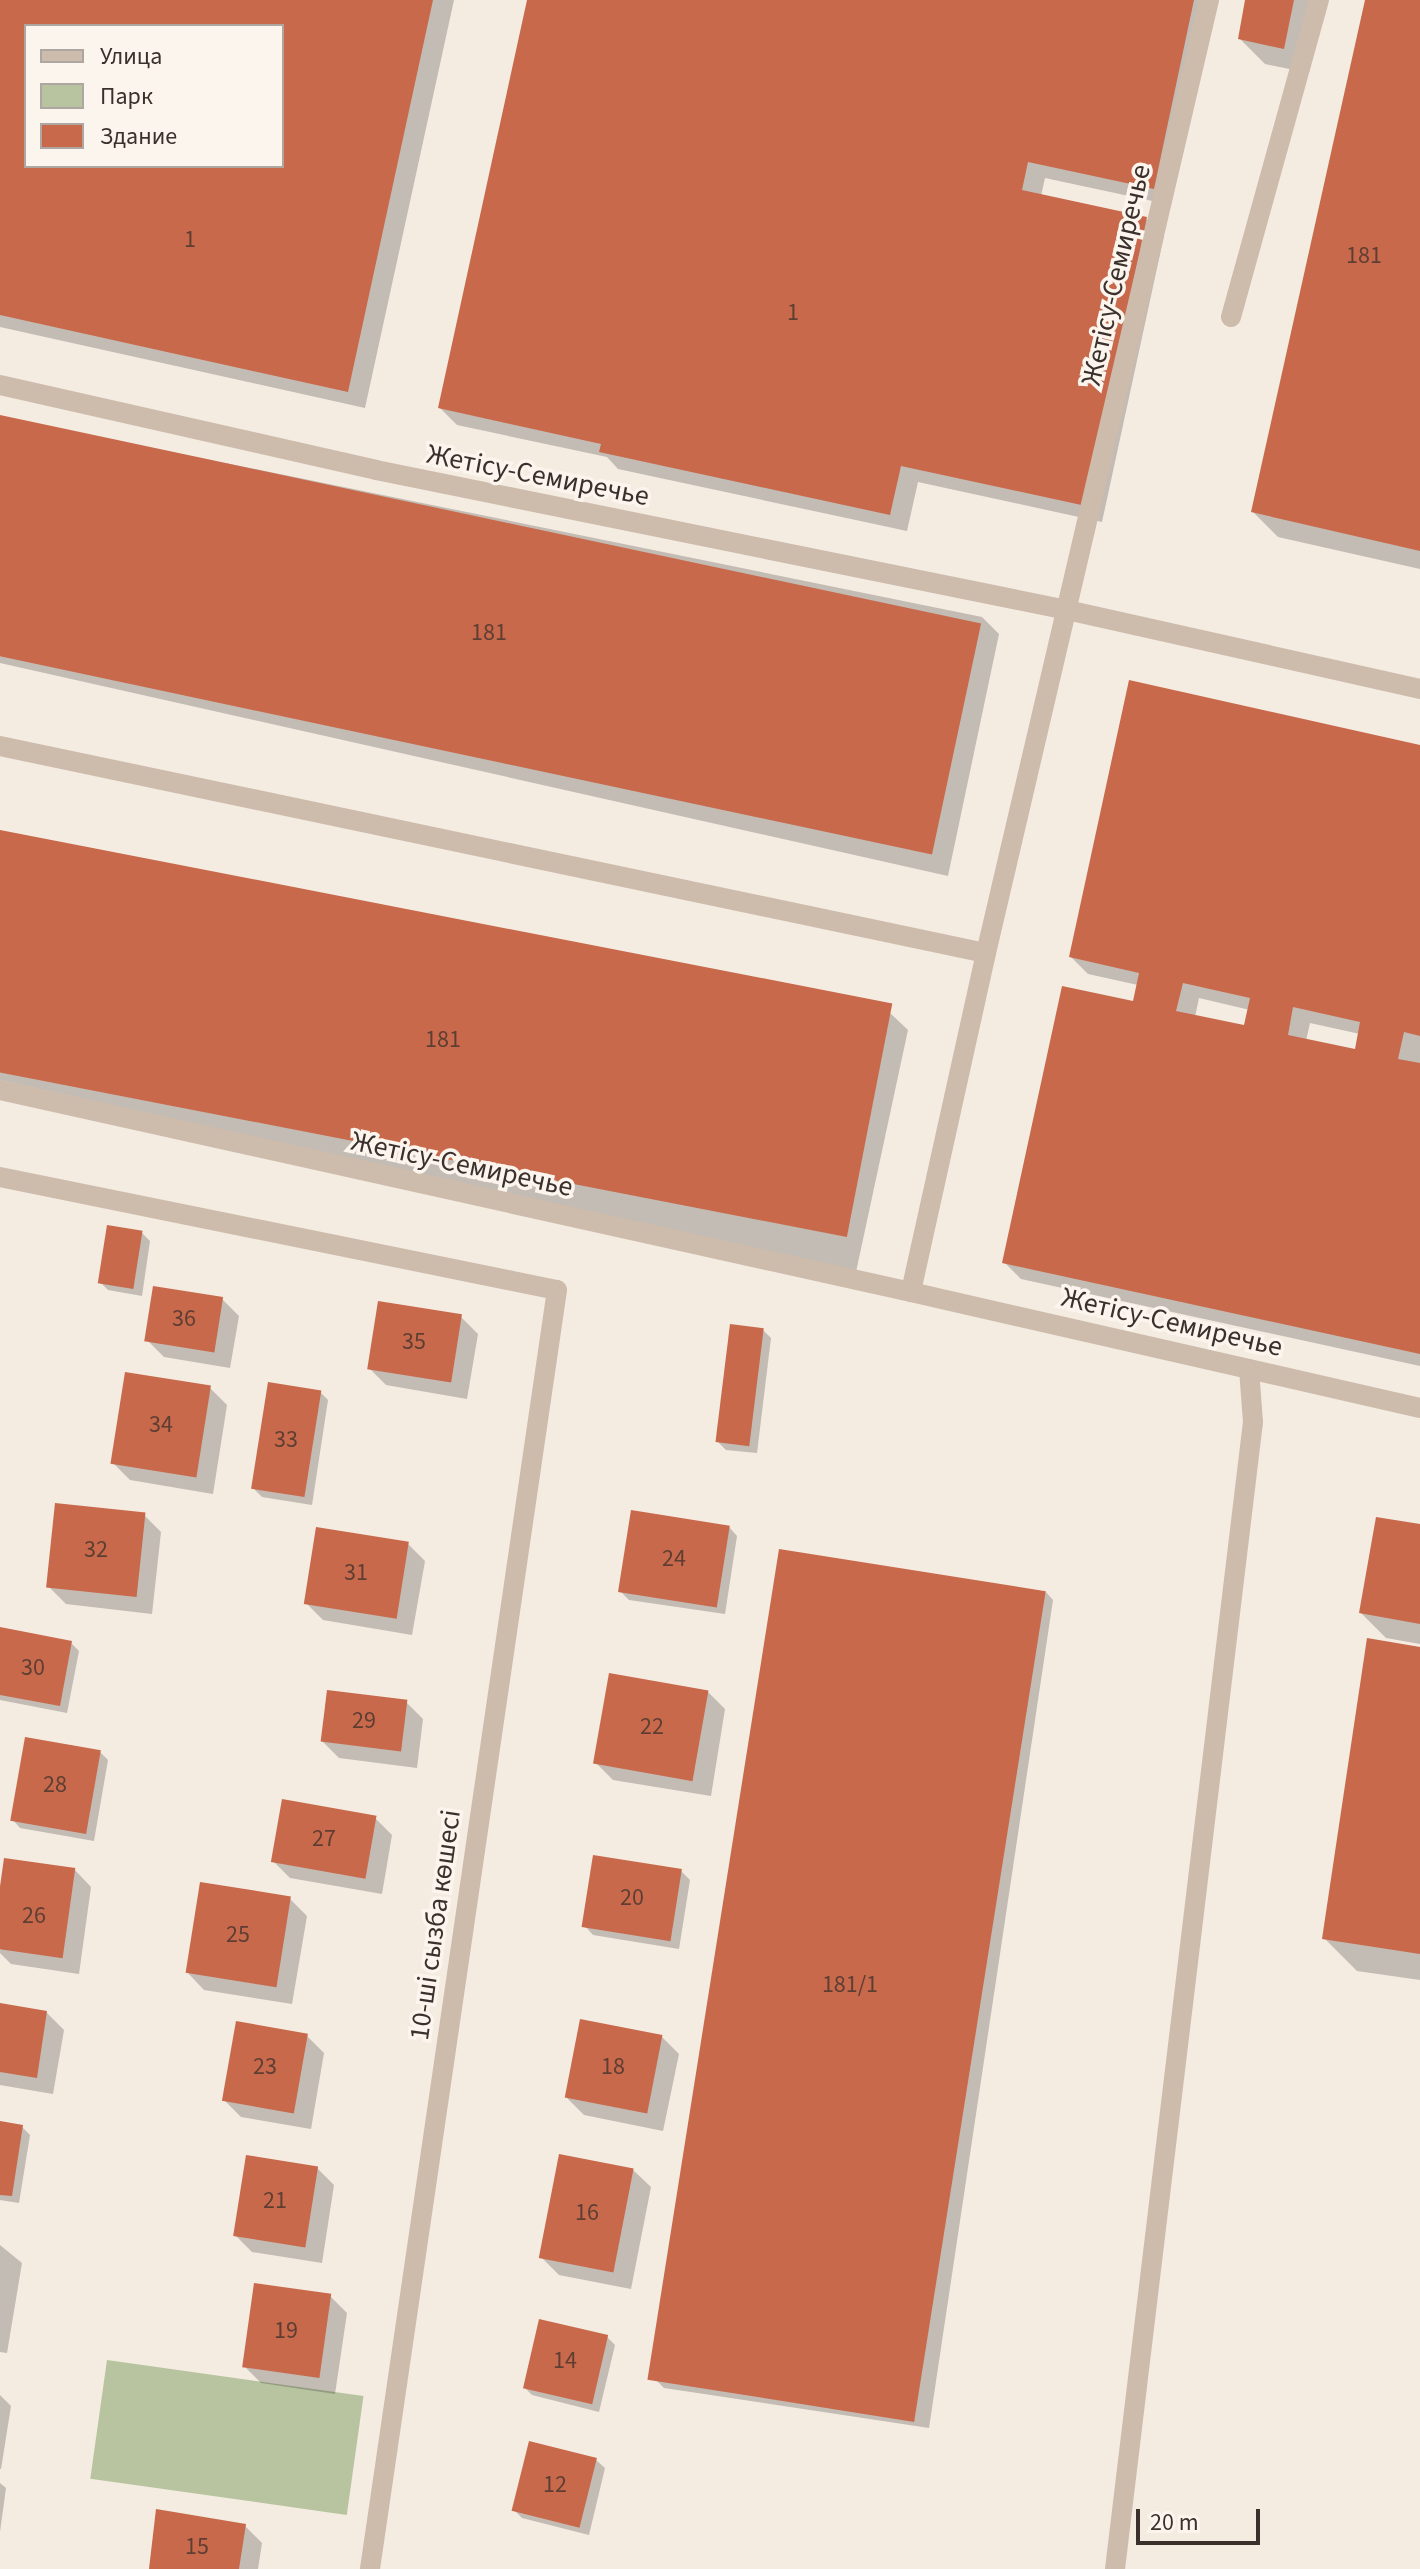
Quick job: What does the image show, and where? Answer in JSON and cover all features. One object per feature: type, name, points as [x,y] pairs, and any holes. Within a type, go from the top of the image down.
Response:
[{"type":"street","name":"Жетісу-Семиречье","points":[[911,1292],[986,953],[1209,0]]},
{"type":"street","points":[[1231,317],[1319,0]]},
{"type":"street","name":"Жетісу-Семиречье","points":[[0,385],[376,470],[1067,610],[1420,689]]},
{"type":"street","points":[[0,746],[986,953]]},
{"type":"street","name":"Жетісу-Семиречье","points":[[0,1090],[1420,1408]]},
{"type":"street","name":"10-ші сызба көшесі","points":[[0,1179],[557,1290],[370,2569]]},
{"type":"street","points":[[1115,2569],[1253,1422],[1249,1369]]},
{"type":"green space","points":[[107,2360],[363,2396],[347,2515],[90,2479]]},
{"type":"building","points":[[0,0],[433,0],[348,392],[0,315]]},
{"type":"building","points":[[527,0],[1194,0],[1154,189],[1028,162],[1022,190],[1147,217],[1086,506],[901,466],[890,515],[599,452],[601,444],[438,408]]},
{"type":"building","points":[[1245,0],[1294,0],[1284,49],[1238,39]]},
{"type":"building","points":[[1365,0],[1420,0],[1420,551],[1251,512]]},
{"type":"building","points":[[0,415],[981,624],[932,854],[0,656]]},
{"type":"building","points":[[1129,680],[1420,745],[1420,1036],[1404,1032],[1398,1059],[1420,1063],[1420,1354],[1002,1263],[1062,986],[1133,1001],[1139,973],[1069,957]],"holes":[[[1183,983],[1250,998],[1244,1025],[1176,1011]],[[1293,1007],[1360,1022],[1355,1049],[1288,1035]]]},
{"type":"building","points":[[0,830],[892,1003],[847,1237],[0,1072]]},
{"type":"building","points":[[107,1225],[143,1231],[133,1289],[98,1283]]},
{"type":"building","points":[[153,1286],[223,1297],[214,1352],[144,1341]]},
{"type":"building","points":[[378,1301],[462,1314],[451,1382],[367,1369]]},
{"type":"building","points":[[730,1324],[764,1328],[749,1446],[715,1442]]},
{"type":"building","points":[[125,1372],[211,1386],[196,1477],[110,1464]]},
{"type":"building","points":[[268,1382],[321,1390],[304,1497],[251,1489]]},
{"type":"building","points":[[55,1503],[146,1513],[137,1597],[46,1588]]},
{"type":"building","points":[[631,1510],[730,1526],[717,1608],[618,1592]]},
{"type":"building","points":[[1376,1517],[1420,1524],[1420,1624],[1359,1613]]},
{"type":"building","points":[[316,1527],[409,1542],[397,1619],[304,1604]]},
{"type":"building","points":[[779,1549],[1046,1591],[914,2422],[647,2380]]},
{"type":"building","points":[[0,1627],[72,1641],[60,1706],[0,1695]]},
{"type":"building","points":[[1367,1638],[1420,1647],[1420,1954],[1322,1939]]},
{"type":"building","points":[[609,1673],[708,1691],[692,1781],[593,1764]]},
{"type":"building","points":[[327,1690],[407,1700],[401,1751],[321,1742]]},
{"type":"building","points":[[25,1737],[101,1750],[86,1834],[10,1821]]},
{"type":"building","points":[[282,1799],[377,1816],[365,1879],[271,1862]]},
{"type":"building","points":[[593,1855],[682,1869],[670,1941],[582,1927]]},
{"type":"building","points":[[4,1858],[75,1868],[63,1958],[0,1949],[0,1886]]},
{"type":"building","points":[[200,1882],[291,1896],[276,1987],[186,1973]]},
{"type":"building","points":[[0,2003],[47,2011],[37,2078],[0,2072]]},
{"type":"building","points":[[580,2019],[662,2035],[647,2114],[565,2098]]},
{"type":"building","points":[[236,2021],[308,2034],[294,2113],[222,2101]]},
{"type":"building","points":[[0,2121],[23,2125],[12,2196],[0,2195]]},
{"type":"building","points":[[559,2154],[634,2169],[613,2273],[539,2258]]},
{"type":"building","points":[[246,2155],[318,2166],[305,2247],[233,2236]]},
{"type":"building","points":[[254,2283],[331,2294],[319,2378],[242,2367]]},
{"type":"building","points":[[539,2319],[608,2335],[592,2404],[523,2388]]},
{"type":"building","points":[[529,2441],[597,2458],[580,2528],[512,2511]]},
{"type":"building","points":[[156,2509],[246,2524],[239,2569],[149,2569]]}]
